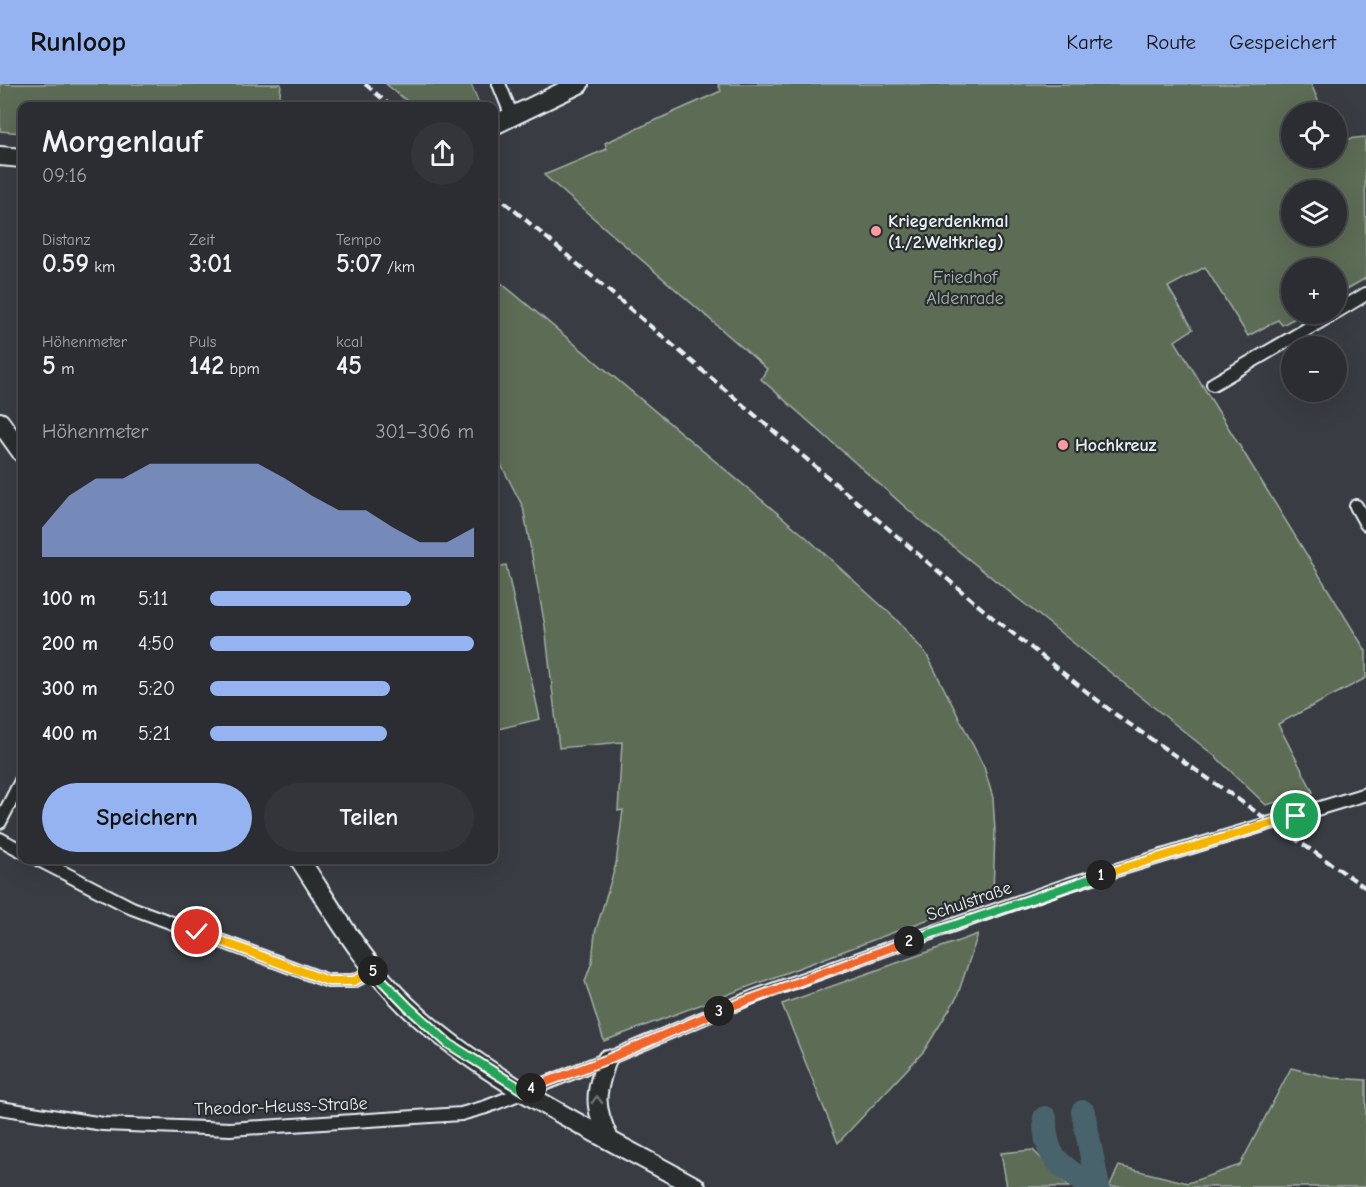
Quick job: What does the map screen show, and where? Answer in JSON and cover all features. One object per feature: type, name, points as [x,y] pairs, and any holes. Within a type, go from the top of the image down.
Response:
[{"type":"street","points":[[499,84],[512,116]]},
{"type":"street","points":[[498,123],[579,84]]},
{"type":"street","points":[[0,156],[18,158]]},
{"type":"street","points":[[1347,306],[1366,294]]},
{"type":"street","points":[[1213,384],[1316,324]]},
{"type":"street","points":[[0,422],[18,447]]},
{"type":"street","points":[[1356,506],[1366,524]]},
{"type":"street","points":[[0,822],[18,787]]},
{"type":"street","name":"Schulstraße","points":[[524,1091],[608,1059],[753,997],[1067,885],[1366,794]]},
{"type":"street","points":[[0,839],[18,849]]},
{"type":"street","points":[[47,864],[132,908],[328,981],[354,981],[375,970]]},
{"type":"street","points":[[303,864],[375,970],[408,1007],[449,1044],[524,1091],[696,1187]]},
{"type":"street","points":[[608,1059],[597,1091],[596,1103],[598,1117],[609,1139]]},
{"type":"street","name":"Theodor-Heuss-Straße","points":[[0,1108],[103,1124],[242,1129],[461,1114],[486,1107],[524,1091]]},
{"type":"green space","points":[[0,84],[281,84],[279,102],[18,102],[18,133],[0,131]]},
{"type":"green space","points":[[386,84],[471,84],[478,102],[408,102]]},
{"type":"green space","name":"Friedhof Aldenrade","points":[[718,84],[1311,84],[1319,102],[1281,102],[1281,168],[1347,168],[1347,139],[1365,137],[1366,278],[1347,289],[1347,258],[1281,258],[1281,324],[1278,320],[1248,336],[1205,267],[1168,287],[1193,329],[1175,341],[1366,651],[1366,678],[1278,724],[1313,792],[1266,805],[1216,757],[921,521],[761,379],[767,369],[544,175],[607,149],[605,143],[721,91]]},
{"type":"green space","points":[[498,280],[806,537],[896,619],[927,655],[984,767],[993,798],[995,831],[993,895],[604,1041],[585,981],[592,962],[595,933],[616,864],[623,810],[618,811],[622,742],[559,748],[545,626],[523,507],[498,459]]},
{"type":"green space","points":[[506,565],[540,719],[498,729],[498,567]]},
{"type":"green space","points":[[978,934],[957,997],[924,1051],[838,1143],[782,1004]]},
{"type":"green space","points":[[1291,1068],[1332,1078],[1366,1080],[1366,1187],[1109,1187],[1119,1166],[1188,1183],[1240,1165]]},
{"type":"green space","points":[[1033,1150],[1069,1187],[1007,1187],[1001,1153]]},
{"type":"waterway","points":[[1083,1112],[1098,1187]]},
{"type":"waterway","points":[[1045,1118],[1051,1152],[1062,1166],[1090,1187]]},
{"type":"railway","points":[[365,84],[386,102]]},
{"type":"railway","points":[[498,196],[992,617],[1115,714],[1366,888]]},
{"type":"place","name":"Kriegerdenkmal (1./2.Weltkrieg)","points":[[876,231]]},
{"type":"place","name":"Hochkreuz","points":[[1063,445]]},
{"type":"route","points":[[197,932],[328,981],[354,981],[375,970],[408,1007],[449,1044],[524,1091],[608,1059],[753,997],[945,928],[1067,885],[1296,816]]}]
